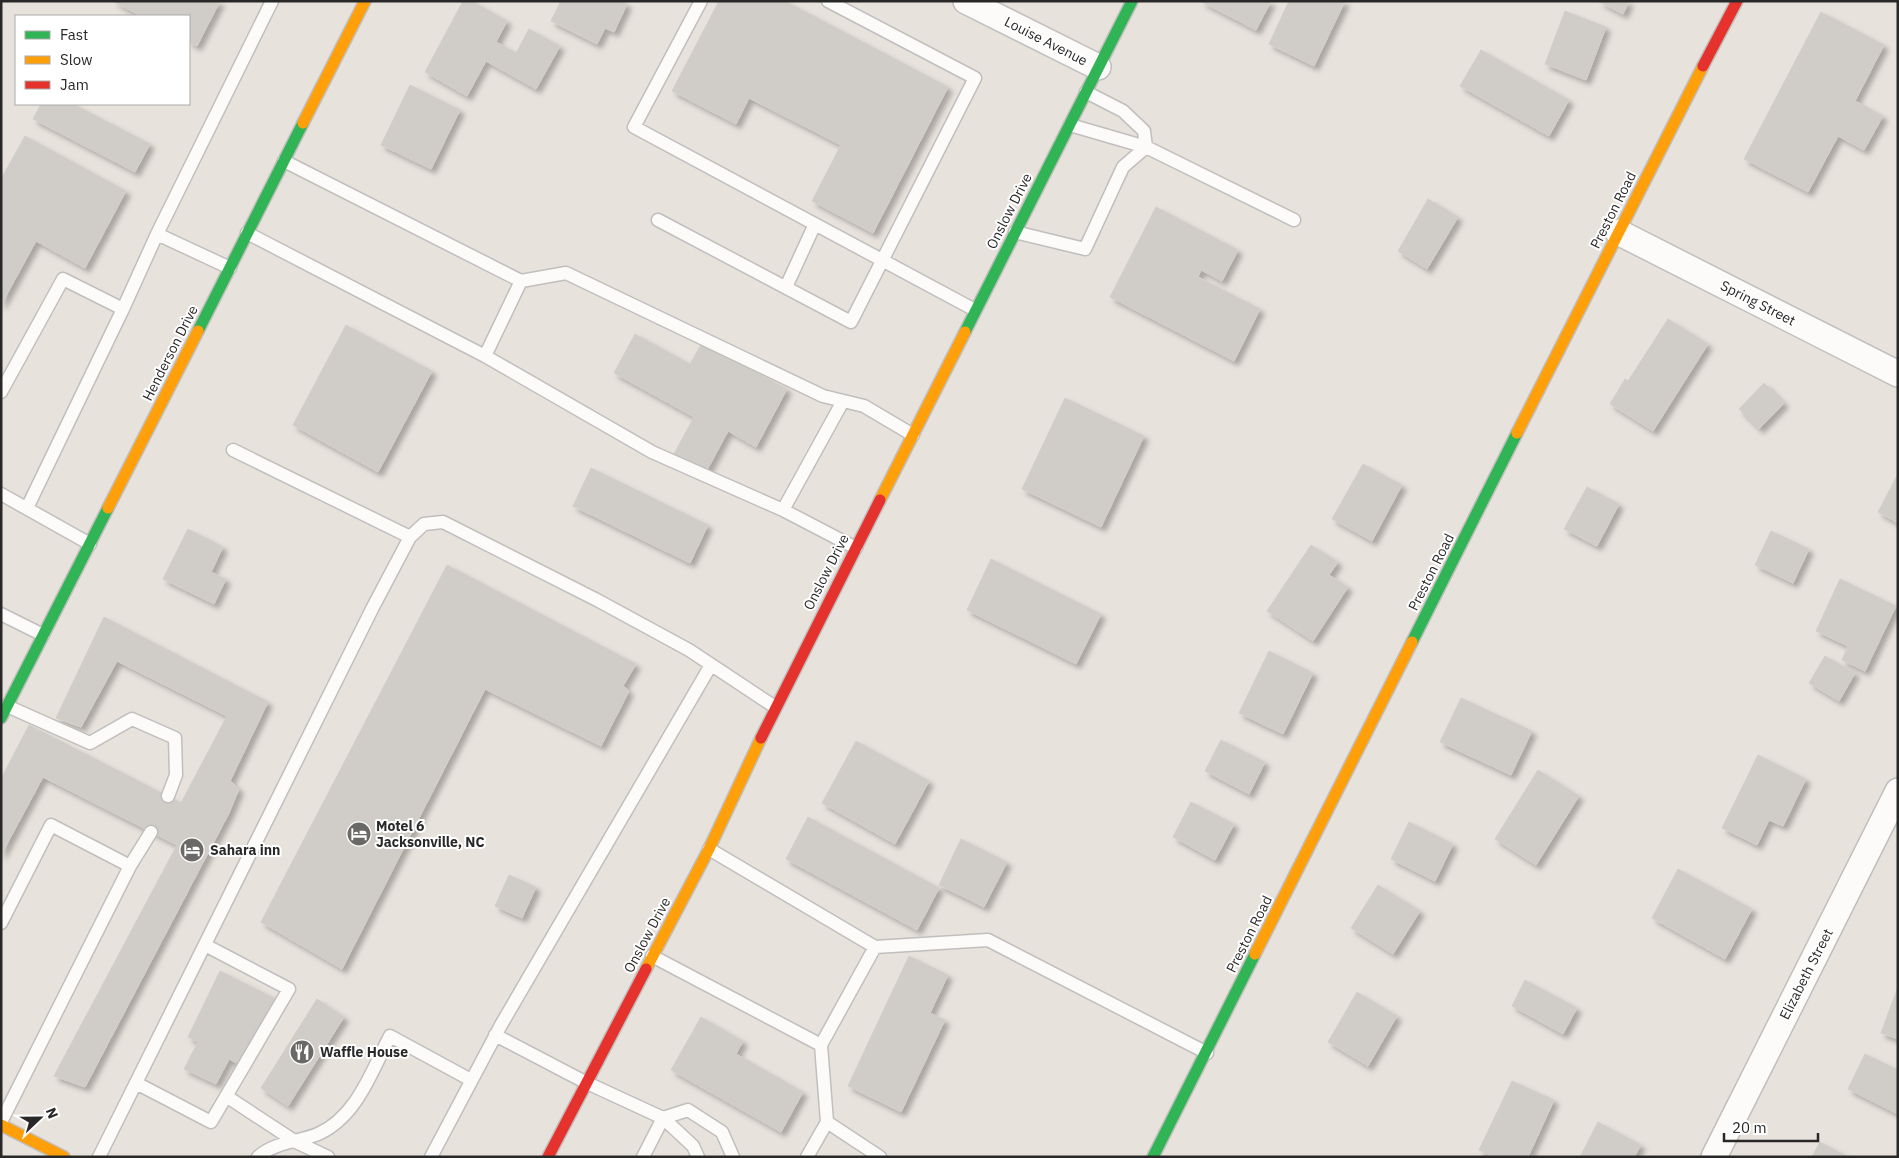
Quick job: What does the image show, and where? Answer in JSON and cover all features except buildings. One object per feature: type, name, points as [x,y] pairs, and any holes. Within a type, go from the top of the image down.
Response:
[{"type":"main road","name":"Henderson Drive","points":[[1,718],[365,1]]},
{"type":"main road","name":"Onslow Drive","points":[[548,1157],[585,1082],[709,849],[775,707],[1132,1]]},
{"type":"main road","name":"Preston Road","points":[[1153,1157],[1618,232],[1737,1]]},
{"type":"main road","points":[[1,1123],[64,1157]]},
{"type":"street","name":"Louise Avenue","points":[[966,1],[1098,67]]},
{"type":"street","name":"Spring Street","points":[[1618,232],[1898,374]]},
{"type":"street","name":"Elizabeth Street","points":[[1714,1157],[1898,791]]},
{"type":"lane","points":[[27,508],[157,234],[272,1]]},
{"type":"lane","points":[[700,1],[634,127],[975,310]]},
{"type":"lane","points":[[658,220],[851,322],[975,78],[828,1]]},
{"type":"lane","points":[[1086,92],[1123,111],[1144,131],[1146,147]]},
{"type":"lane","points":[[1070,125],[1146,147],[1294,220]]},
{"type":"lane","points":[[1015,232],[1085,248],[1123,167],[1146,147]]},
{"type":"lane","points":[[284,161],[521,281],[566,273],[823,396],[864,406],[913,435]]},
{"type":"lane","points":[[786,287],[814,224]]},
{"type":"lane","points":[[248,233],[485,356],[652,452],[783,510],[856,548]]},
{"type":"lane","points":[[157,234],[230,268]]},
{"type":"lane","points":[[1,392],[63,279],[123,309]]},
{"type":"lane","points":[[485,356],[521,281]]},
{"type":"lane","points":[[783,510],[843,401]]},
{"type":"lane","points":[[233,450],[410,536]]},
{"type":"lane","points":[[1,494],[90,544]]},
{"type":"lane","points":[[99,1157],[410,536],[424,524],[443,522],[597,600],[688,650],[775,707]]},
{"type":"lane","points":[[1,614],[44,635]]},
{"type":"lane","points":[[430,1157],[495,1035],[711,665]]},
{"type":"lane","points":[[7,706],[90,743],[132,718],[175,738],[176,775],[168,796]]},
{"type":"lane","points":[[1,923],[51,825],[130,866]]},
{"type":"lane","points":[[1,1123],[130,866],[151,832]]},
{"type":"lane","points":[[709,849],[875,947],[988,940],[1207,1052]]},
{"type":"lane","points":[[136,1083],[211,1122],[289,989],[205,945]]},
{"type":"lane","points":[[807,1157],[827,1122],[821,1045],[875,947]]},
{"type":"lane","points":[[652,956],[821,1045]]},
{"type":"lane","points":[[495,1035],[585,1082],[663,1118],[693,1146],[698,1157]]},
{"type":"lane","points":[[258,1157],[265,1150],[321,1133],[341,1118],[356,1102],[390,1036],[471,1080]]},
{"type":"lane","points":[[226,1096],[296,1142],[328,1157]]},
{"type":"lane","points":[[643,1157],[663,1118],[688,1110],[722,1132],[732,1157]]},
{"type":"lane","points":[[827,1122],[880,1157]]},
{"type":"traffic: fast","points":[[965,332],[1132,1]]},
{"type":"traffic: fast","points":[[198,331],[303,123]]},
{"type":"traffic: fast","points":[[1412,642],[1517,433]]},
{"type":"traffic: fast","points":[[1,718],[108,508]]},
{"type":"traffic: fast","points":[[1153,1157],[1255,954]]},
{"type":"traffic: slow","points":[[303,123],[365,1]]},
{"type":"traffic: slow","points":[[1517,433],[1703,66]]},
{"type":"traffic: slow","points":[[108,508],[198,331]]},
{"type":"traffic: slow","points":[[880,500],[965,332]]},
{"type":"traffic: slow","points":[[1255,954],[1412,642]]},
{"type":"traffic: slow","points":[[646,969],[709,849],[761,738]]},
{"type":"traffic: slow","points":[[1,1125],[64,1157]]},
{"type":"traffic: jam","points":[[1703,66],[1737,1]]},
{"type":"traffic: jam","points":[[761,738],[880,500]]},
{"type":"traffic: jam","points":[[548,1157],[646,969]]},
{"type":"place","name":"Motel 6 Jacksonville, NC","points":[[359,834]]},
{"type":"place","name":"Sahara inn","points":[[192,850]]},
{"type":"place","name":"Waffle House","points":[[302,1052]]}]
